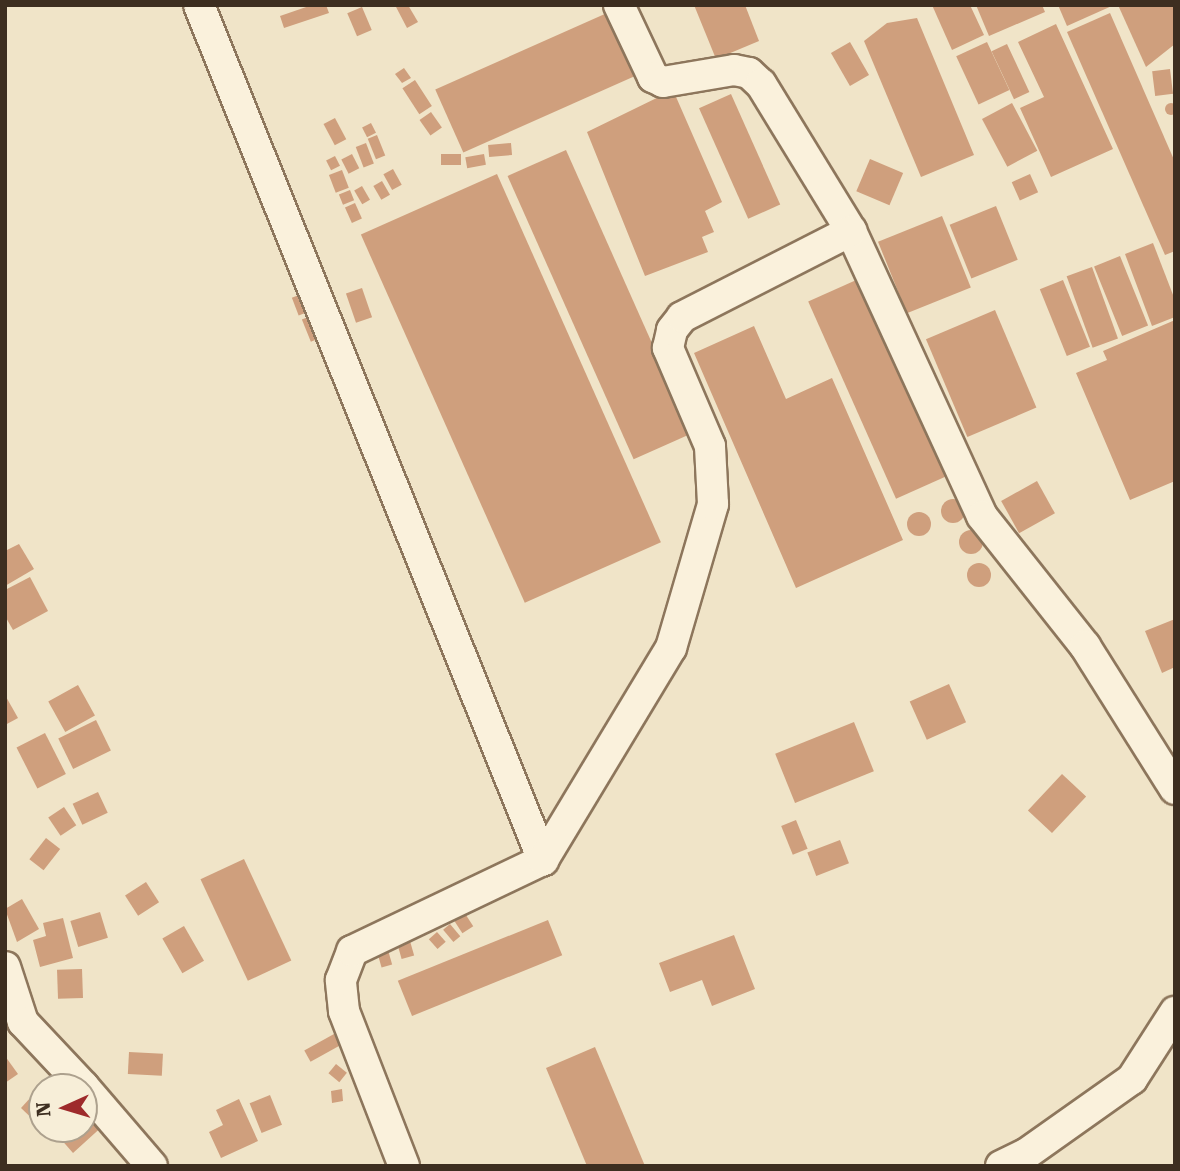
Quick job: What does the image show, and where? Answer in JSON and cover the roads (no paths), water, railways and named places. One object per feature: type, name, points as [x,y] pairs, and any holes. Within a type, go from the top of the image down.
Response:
[{"type":"street","points":[[199,5],[543,860]]},
{"type":"street","points":[[619,5],[653,77],[663,82],[749,73],[851,231],[982,516],[1084,646],[1175,789]]},
{"type":"street","points":[[404,1166],[344,1011],[341,980],[352,951],[543,860],[671,648],[713,503],[710,446],[668,348],[672,330],[682,317],[851,231]]},
{"type":"street","points":[[5,967],[23,1022],[71,1073]]},
{"type":"street","points":[[1001,1166],[1026,1154],[1132,1079],[1175,1012]]},
{"type":"street","points":[[98,1103],[152,1166]]}]
